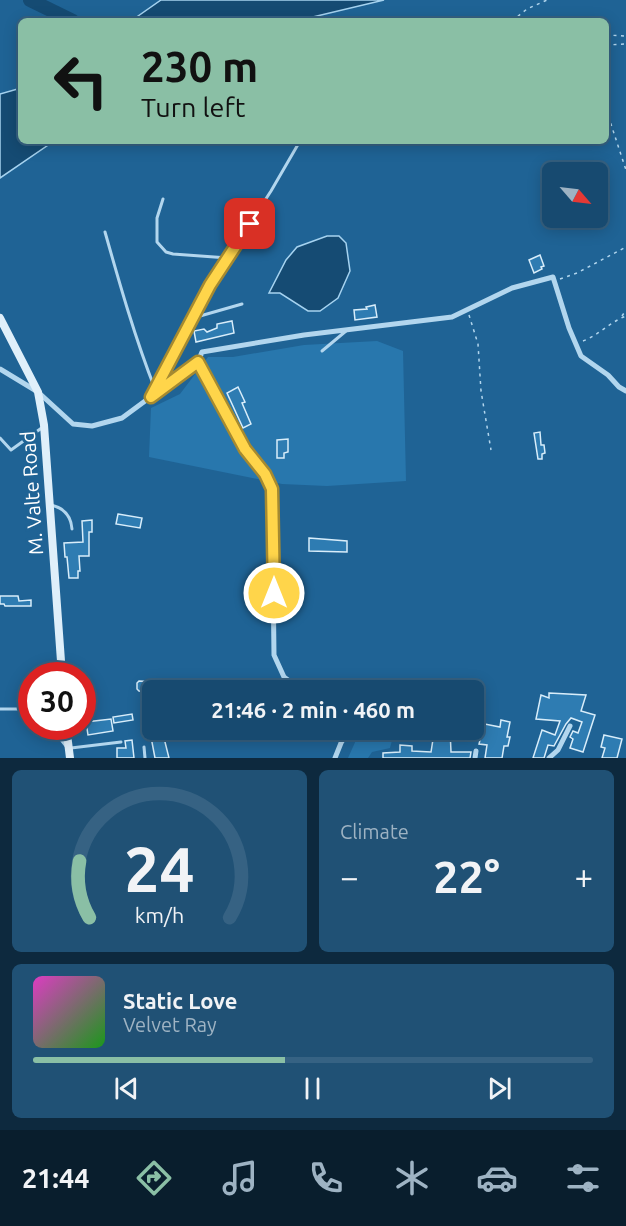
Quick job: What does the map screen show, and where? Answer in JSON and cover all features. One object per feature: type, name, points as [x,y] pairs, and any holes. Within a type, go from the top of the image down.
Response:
[{"type":"main road","name":"M. Valte Road","points":[[0,318],[38,392],[44,425],[61,662]]},
{"type":"main road","points":[[67,740],[70,758]]},
{"type":"street","points":[[0,369],[38,392],[73,423],[92,426],[122,418],[198,362],[202,352],[452,317],[512,288],[553,277],[581,356],[626,391]]},
{"type":"street","points":[[198,362],[245,449],[265,474],[272,489],[274,656],[284,677],[288,680]]},
{"type":"street","points":[[549,758],[558,750],[570,726]]},
{"type":"street","points":[[334,758],[342,740]]},
{"type":"street","points":[[475,758],[476,751]]},
{"type":"lane","points":[[151,397],[193,318],[298,144]]},
{"type":"lane","points":[[163,199],[157,218],[157,242],[166,252],[228,258]]},
{"type":"lane","points":[[105,232],[132,323],[155,389]]},
{"type":"lane","points":[[193,318],[242,304]]},
{"type":"lane","points":[[322,351],[347,330]]},
{"type":"lane","points":[[0,438],[11,450],[44,425]]},
{"type":"lane","points":[[49,505],[57,506],[66,513],[70,518],[72,529]]},
{"type":"lane","points":[[0,709],[18,708]]},
{"type":"lane","points":[[61,740],[68,748],[121,742]]},
{"type":"lane","points":[[144,747],[145,758]]},
{"type":"path","points":[[516,18],[547,0]]},
{"type":"path","points":[[609,35],[626,36]]},
{"type":"path","points":[[609,45],[626,44]]},
{"type":"path","points":[[609,118],[626,170]]},
{"type":"path","points":[[553,277],[562,279],[577,273],[626,247]]},
{"type":"path","points":[[467,310],[478,344],[481,391],[491,450]]},
{"type":"path","points":[[620,319],[626,310]]},
{"type":"path","points":[[574,341],[577,343],[589,339],[626,316]]},
{"type":"shaded area","points":[[161,0],[384,0],[309,18],[135,18]]},
{"type":"shaded area","points":[[18,89],[18,144],[50,144],[0,178],[0,94]]},
{"type":"shaded area","points":[[327,236],[339,236],[346,243],[350,271],[338,298],[320,311],[308,311],[280,293],[269,293],[286,260],[297,247]]},
{"type":"shaded area","points":[[377,341],[403,351],[406,481],[327,486],[282,484],[149,457],[151,408],[180,394],[208,357],[233,357],[304,345]]},
{"type":"shaded area","points":[[356,740],[392,740],[390,748],[372,752],[368,758],[348,758]]},
{"type":"building","points":[[540,255],[544,266],[534,273],[529,260]]},
{"type":"building","points":[[375,305],[377,317],[355,320],[354,310],[367,309],[366,307]]},
{"type":"building","points":[[232,321],[234,333],[196,342],[194,331],[204,329],[207,332],[217,328],[217,324]]},
{"type":"building","points":[[238,387],[251,424],[243,428],[227,393]]},
{"type":"building","points":[[540,432],[541,445],[544,445],[545,453],[542,454],[542,459],[538,459],[534,433]]},
{"type":"building","points":[[288,439],[288,452],[284,453],[284,458],[277,458],[277,440]]},
{"type":"building","points":[[118,514],[142,518],[140,528],[116,524]]},
{"type":"building","points":[[92,520],[92,532],[89,532],[89,556],[79,556],[78,578],[69,578],[64,543],[83,542],[82,521]]},
{"type":"building","points":[[309,538],[347,541],[347,552],[309,551]]},
{"type":"building","points":[[0,596],[18,596],[19,601],[31,600],[31,606],[5,606],[0,604]]},
{"type":"building","points":[[142,681],[142,691],[137,689],[137,683]]},
{"type":"building","points":[[549,693],[586,695],[581,711],[595,715],[583,752],[570,748],[573,739],[570,737],[573,731],[578,733],[582,722],[571,718],[554,746],[548,745],[544,758],[533,758],[542,730],[555,735],[560,721],[536,719],[541,695],[549,698]]},
{"type":"building","points":[[132,714],[133,720],[114,723],[113,717]]},
{"type":"building","points":[[111,719],[113,731],[96,734],[96,721]]},
{"type":"building","points":[[501,720],[510,722],[508,746],[504,746],[502,758],[485,758],[487,745],[479,744],[480,740],[484,740],[484,724],[500,727]]},
{"type":"building","points":[[604,735],[622,739],[617,758],[602,758],[605,748],[601,747]]},
{"type":"building","points":[[132,740],[134,758],[117,758],[117,748],[126,748],[125,741]]},
{"type":"building","points":[[152,740],[164,740],[169,758],[155,758]]},
{"type":"building","points":[[433,740],[450,740],[451,752],[471,752],[470,758],[383,758],[383,753],[400,752],[400,745],[412,746],[412,751],[431,752]]},
{"type":"waterway","points":[[30,0],[67,18]]},
{"type":"route","points":[[250,224],[210,285],[151,397],[198,362],[245,449],[265,474],[272,489],[274,593]]}]
